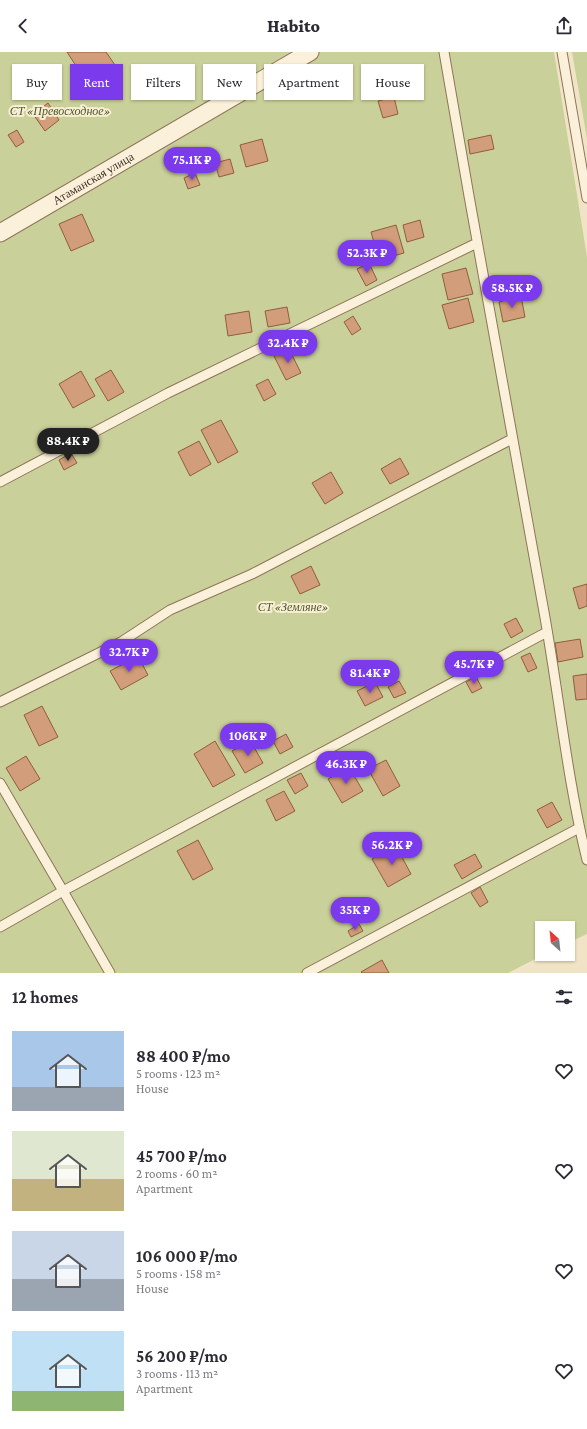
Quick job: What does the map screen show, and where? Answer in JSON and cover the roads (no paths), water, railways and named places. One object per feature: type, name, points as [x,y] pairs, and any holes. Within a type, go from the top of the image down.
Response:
[{"type":"street","name":"Атаманская улица","points":[[0,233],[310,52]]},
{"type":"lane","points":[[444,52],[512,439],[548,632],[579,828],[587,860]]},
{"type":"lane","points":[[562,52],[584,165],[587,198]]},
{"type":"lane","points":[[0,482],[168,393],[477,243]]},
{"type":"lane","points":[[0,702],[121,642],[170,610],[252,574],[512,439]]},
{"type":"lane","points":[[0,927],[63,890],[548,632]]},
{"type":"lane","points":[[0,783],[110,973]]},
{"type":"lane","points":[[307,973],[579,828]]},
{"type":"park label","name":"СТ «Превосходное»","points":[[60,111]]},
{"type":"park label","name":"СТ «Земляне»","points":[[293,607]]}]
